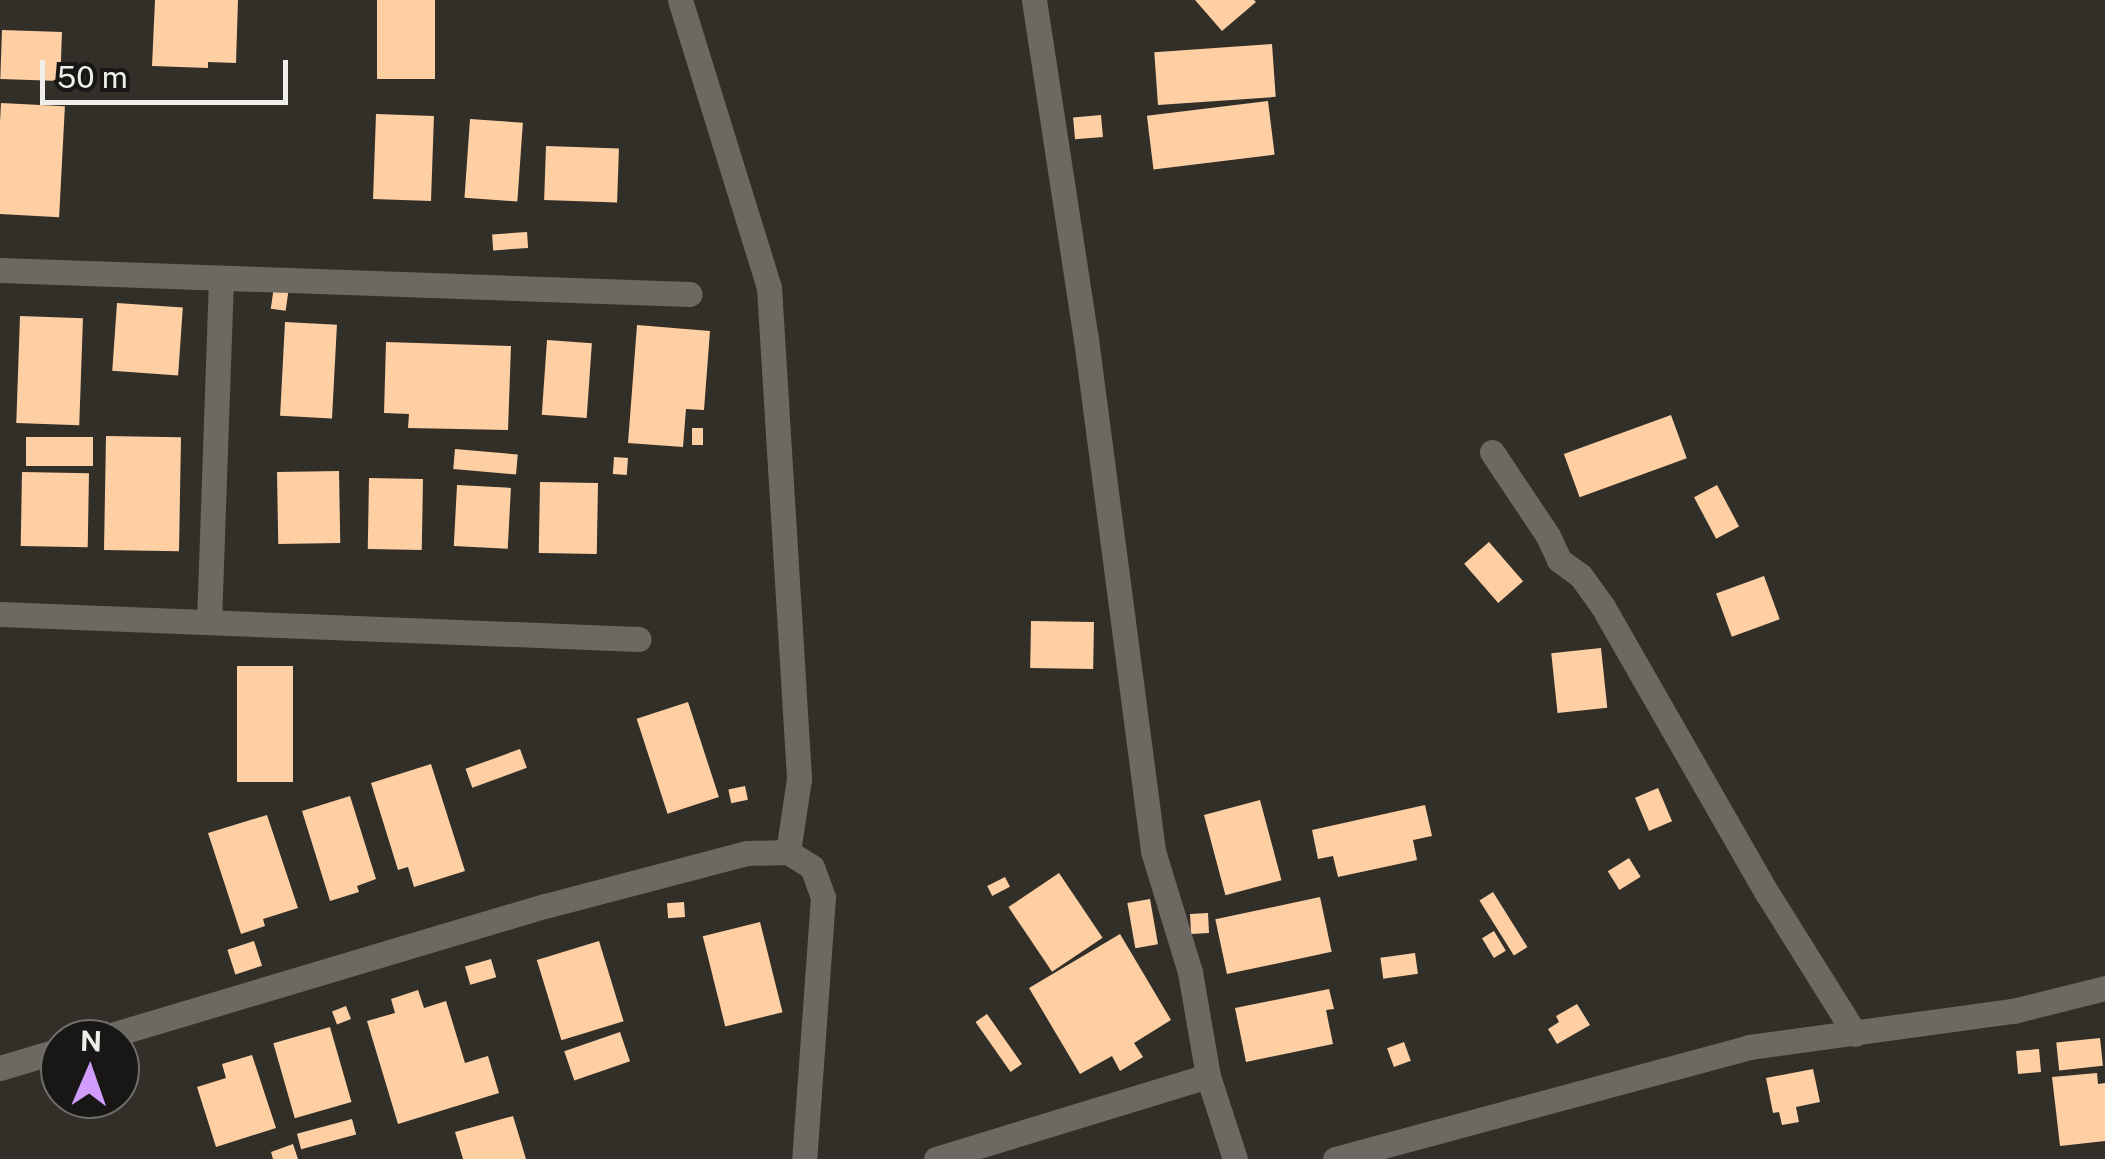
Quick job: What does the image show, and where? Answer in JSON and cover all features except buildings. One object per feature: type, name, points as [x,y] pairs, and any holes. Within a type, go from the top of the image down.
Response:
[{"type":"street","points":[[680,0],[769,287],[799,779],[788,852]]},
{"type":"street","points":[[1034,0],[1086,339],[1153,851],[1190,972],[1208,1076],[1235,1159]]},
{"type":"street","points":[[0,270],[690,294]]},
{"type":"street","points":[[209,622],[221,278]]},
{"type":"street","points":[[1492,452],[1548,536],[1559,560],[1580,575],[1604,607],[1767,894],[1855,1034]]},
{"type":"street","points":[[0,614],[640,639]]},
{"type":"street","points":[[140,1027],[546,906],[747,853],[788,852],[812,866],[823,896],[804,1159]]},
{"type":"street","points":[[1336,1159],[1734,1050],[2013,1011],[2105,988]]},
{"type":"street","points":[[0,1068],[40,1056]]},
{"type":"street","points":[[936,1159],[1208,1076]]}]
